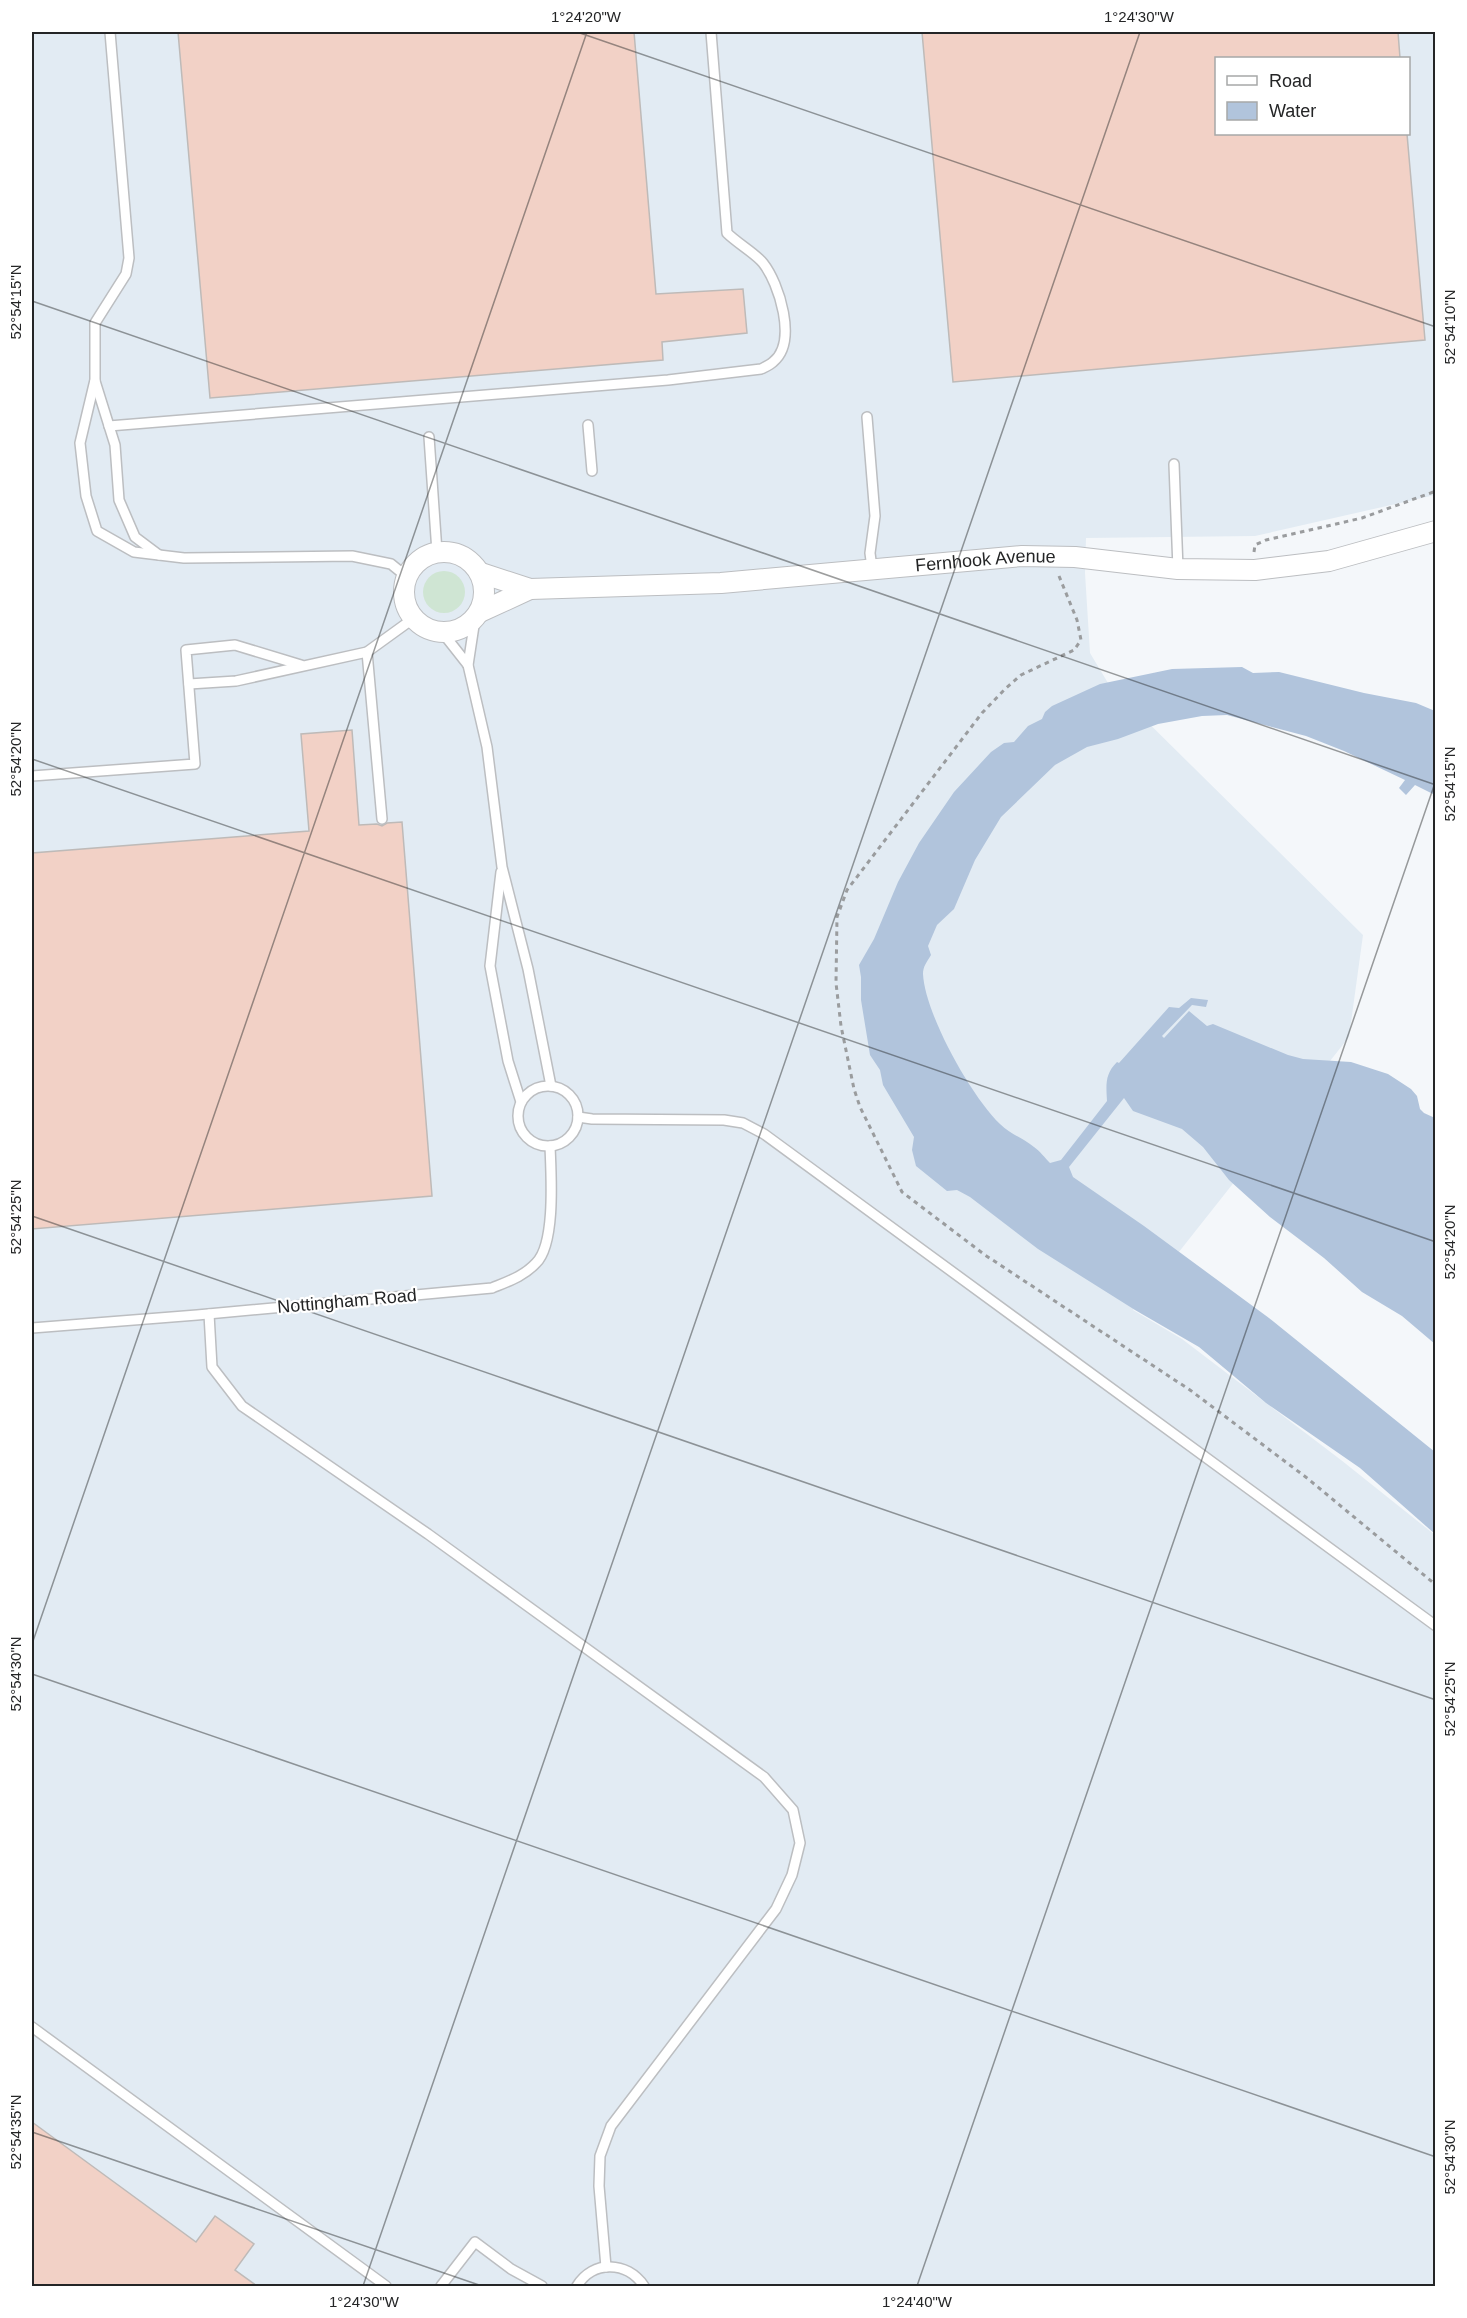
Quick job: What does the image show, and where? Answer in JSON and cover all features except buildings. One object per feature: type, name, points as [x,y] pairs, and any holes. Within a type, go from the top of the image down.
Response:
[{"type":"street","name":"Fernhook Avenue","points":[[481,573],[531,589],[721,583],[1022,556],[1075,557],[1178,569],[1255,570],[1329,561],[1436,531]]},
{"type":"street","points":[[437,552],[462,555],[481,573],[485,586],[484,599],[477,615],[465,627],[454,631],[432,630],[414,618],[409,611],[404,594],[407,576],[422,558],[437,552]]},
{"type":"street","name":"Fernhook Avenue","points":[[477,615],[531,589]]},
{"type":"lane","points":[[110,32],[129,258],[126,274],[95,324],[95,380],[80,443],[86,496],[97,531],[134,552],[161,556],[184,558],[352,556],[391,564],[407,576]]},
{"type":"lane","points":[[109,426],[668,380],[754,370],[775,362],[781,349],[786,322],[777,286],[762,261],[740,246],[727,233],[711,32]]},
{"type":"lane","points":[[95,380],[115,445],[119,500],[135,537],[161,556]]},
{"type":"lane","points":[[867,417],[875,516],[870,553],[872,568]]},
{"type":"lane","points":[[588,425],[592,471]]},
{"type":"lane","points":[[429,437],[437,552]]},
{"type":"lane","points":[[1174,464],[1178,569]]},
{"type":"lane","points":[[477,615],[468,665],[487,747],[502,867],[528,969],[551,1086]]},
{"type":"lane","points":[[189,684],[236,681],[367,652],[414,618]]},
{"type":"lane","points":[[442,632],[468,665]]},
{"type":"lane","points":[[32,776],[195,764],[186,650],[235,645],[302,665]]},
{"type":"lane","points":[[367,652],[382,819]]},
{"type":"lane","points":[[502,867],[490,966],[508,1061],[521,1102]]},
{"type":"lane","points":[[551,1086],[562,1089],[571,1096],[576,1106],[578,1117],[575,1128],[561,1143],[550,1146],[540,1145],[522,1133],[518,1123],[521,1102],[528,1093],[539,1087],[551,1086]]},
{"type":"lane","points":[[578,1117],[724,1120],[743,1123],[764,1134],[1436,1626]]},
{"type":"lane","name":"Nottingham Road","points":[[32,1328],[492,1288],[520,1277],[539,1262],[549,1233],[550,1146]]},
{"type":"lane","points":[[209,1314],[212,1367],[242,1406],[428,1534],[764,1777],[793,1810],[800,1844],[792,1875],[776,1909],[611,2126],[600,2156],[606,2266]]},
{"type":"lane","points":[[32,2027],[386,2286]]},
{"type":"lane","points":[[441,2286],[474,2242],[511,2270],[542,2286]]},
{"type":"lane","points":[[577,2286],[588,2274],[606,2266],[633,2273],[644,2286]]},
{"type":"path","points":[[1255,570],[1253,555],[1255,545],[1266,540],[1362,518],[1436,491]]},
{"type":"path","points":[[1050,556],[1067,594],[1081,640],[1074,650],[1021,675],[982,713],[847,890],[841,902],[837,917],[836,983],[841,1026],[860,1107],[902,1192],[985,1255],[1190,1390],[1307,1478],[1436,1585]]},
{"type":"shaded area","points":[[32,32],[1435,32],[1435,495],[1255,536],[1086,538],[1085,573],[1090,653],[1108,683],[1363,935],[1349,1037],[1133,1310],[1182,1339],[1435,1535],[1435,2286],[32,2286]]},
{"type":"green space","points":[[444,571],[452,572],[459,577],[464,584],[464,600],[459,607],[452,612],[444,613],[436,612],[429,607],[424,600],[423,592],[424,584],[429,577],[436,572]]},
{"type":"water","points":[[1242,667],[1253,673],[1279,672],[1416,703],[1435,711],[1435,795],[1415,785],[1406,795],[1399,788],[1405,780],[1344,751],[1306,736],[1227,715],[1202,716],[1158,724],[1118,739],[1087,747],[1055,765],[1001,817],[975,860],[954,909],[937,925],[928,946],[931,955],[923,971],[926,991],[951,1054],[988,1111],[1008,1131],[1036,1149],[1050,1163],[1061,1160],[1107,1101],[1107,1080],[1113,1066],[1119,1063],[1169,1007],[1179,1008],[1191,998],[1208,1000],[1206,1007],[1192,1005],[1162,1036],[1164,1038],[1189,1011],[1207,1026],[1213,1024],[1288,1055],[1303,1059],[1351,1062],[1388,1074],[1411,1089],[1417,1096],[1420,1109],[1435,1118],[1435,1344],[1402,1316],[1362,1292],[1324,1258],[1270,1217],[1229,1180],[1203,1147],[1182,1129],[1133,1111],[1124,1098],[1069,1167],[1073,1177],[1269,1318],[1435,1452],[1435,1534],[1360,1468],[1266,1403],[1199,1347],[1038,1249],[970,1197],[957,1190],[947,1191],[916,1166],[912,1150],[914,1137],[883,1085],[880,1070],[870,1055],[861,1000],[859,965],[874,939],[898,882],[919,843],[954,792],[991,752],[1004,743],[1014,742],[1028,726],[1042,719],[1045,712],[1052,706],[1100,684],[1172,669]]}]
